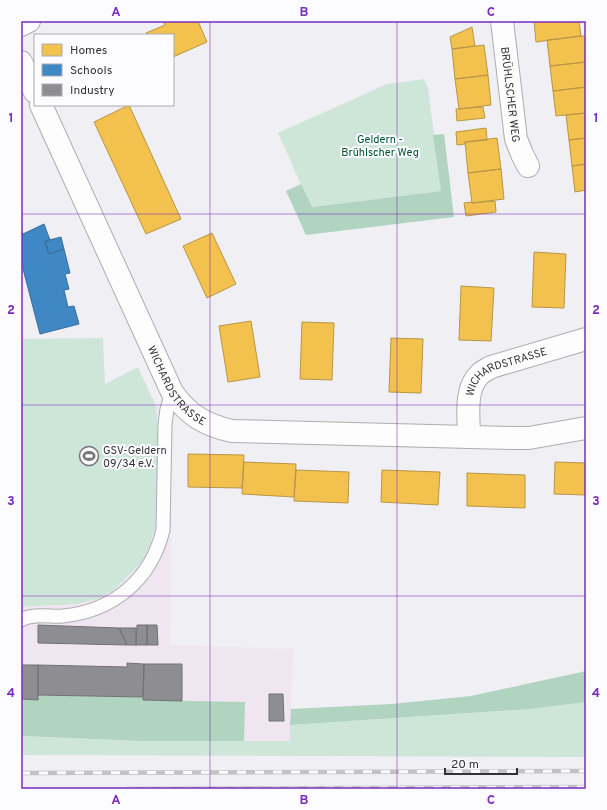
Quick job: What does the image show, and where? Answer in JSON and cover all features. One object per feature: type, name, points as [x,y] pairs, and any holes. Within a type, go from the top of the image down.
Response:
[{"type":"street","points":[[21,25],[29,21]]},
{"type":"street","name":"BRÜHLSCHER WEG","points":[[502,21],[516,138],[528,166]]},
{"type":"street","points":[[21,62],[34,90]]},
{"type":"street","name":"WICHARDSTRASSE","points":[[41,106],[172,392],[179,403],[203,422],[215,428],[232,431],[529,438],[586,428]]},
{"type":"street","name":"WICHARDSTRASSE","points":[[469,437],[470,392],[474,382],[480,374],[491,368],[586,339]]},
{"type":"lane","points":[[21,620],[28,617],[63,616],[82,613],[108,604],[131,587],[142,575],[153,558],[160,542],[163,530],[165,424],[167,409],[172,392]]},
{"type":"shaded area","points":[[156,406],[172,426],[170,645],[293,649],[290,741],[143,741],[21,736],[21,607],[77,604],[100,598],[115,589],[134,570],[151,542],[156,523],[158,430]]},
{"type":"green space","name":"Geldern - Brühlscher Weg","points":[[424,79],[428,88],[441,191],[311,207],[278,133],[387,84]]},
{"type":"green space","points":[[444,134],[454,217],[306,235],[286,191],[301,184],[312,207],[441,191],[433,135]]},
{"type":"green space","name":"GSV-Geldern 09/34 e.V.","points":[[103,338],[105,384],[138,367],[156,406],[158,430],[158,482],[156,523],[151,542],[143,560],[134,570],[115,589],[100,598],[77,604],[21,607],[21,339]]},
{"type":"green space","points":[[586,671],[586,702],[530,709],[290,725],[291,709],[392,704],[471,696]]},
{"type":"green space","points":[[38,695],[143,697],[143,700],[245,702],[244,741],[143,741],[21,736],[21,699],[37,700]]},
{"type":"green space","points":[[586,702],[586,757],[21,755],[21,736],[143,741],[290,741],[290,725],[530,709]]},
{"type":"building: Homes","points":[[169,21],[198,21],[207,42],[174,57],[174,34],[146,33],[165,25],[164,23]]},
{"type":"building: Homes","points":[[534,21],[579,21],[581,36],[536,42]]},
{"type":"building: Homes","points":[[472,27],[475,46],[452,49],[450,37]]},
{"type":"building: Homes","points":[[586,36],[586,62],[550,66],[547,40]]},
{"type":"building: Homes","points":[[484,45],[488,75],[455,79],[452,49]]},
{"type":"building: Homes","points":[[586,62],[586,87],[553,91],[550,66]]},
{"type":"building: Homes","points":[[488,75],[491,105],[459,109],[455,79]]},
{"type":"building: Homes","points":[[586,87],[586,113],[556,116],[553,91]]},
{"type":"building: Homes","points":[[129,106],[181,219],[146,234],[94,122]]},
{"type":"building: Homes","points":[[483,107],[485,118],[457,121],[456,109]]},
{"type":"building: Homes","points":[[586,113],[586,138],[569,140],[566,115]]},
{"type":"building: Homes","points":[[486,128],[487,140],[465,142],[465,144],[457,145],[456,132]]},
{"type":"building: Homes","points":[[497,138],[501,169],[468,173],[465,142]]},
{"type":"building: Homes","points":[[586,138],[586,164],[572,166],[569,140]]},
{"type":"building: Homes","points":[[586,164],[586,190],[575,192],[572,166]]},
{"type":"building: Homes","points":[[501,169],[504,199],[472,203],[468,173]]},
{"type":"building: Homes","points":[[495,201],[496,212],[466,216],[464,203]]},
{"type":"building: Homes","points":[[212,233],[236,284],[207,298],[183,246]]},
{"type":"building: Homes","points":[[534,252],[566,254],[564,308],[532,307]]},
{"type":"building: Homes","points":[[461,286],[494,288],[491,341],[459,340]]},
{"type":"building: Homes","points":[[251,321],[260,377],[228,382],[219,326]]},
{"type":"building: Homes","points":[[302,322],[334,323],[332,380],[300,379]]},
{"type":"building: Homes","points":[[391,338],[423,339],[421,393],[389,392]]},
{"type":"building: Homes","points":[[188,454],[244,455],[242,488],[188,487]]},
{"type":"building: Homes","points":[[244,462],[296,464],[294,497],[242,494]]},
{"type":"building: Homes","points":[[555,462],[586,463],[586,495],[554,494]]},
{"type":"building: Homes","points":[[296,470],[349,472],[348,503],[294,501]]},
{"type":"building: Homes","points":[[382,470],[440,472],[438,505],[381,502]]},
{"type":"building: Homes","points":[[467,473],[525,475],[525,508],[467,506]]},
{"type":"building: Schools","points":[[44,224],[50,240],[45,241],[49,254],[64,249],[70,273],[65,274],[69,289],[64,290],[68,307],[74,306],[79,324],[40,334],[21,265],[21,229],[23,234]]},
{"type":"building: Schools","points":[[61,237],[64,249],[49,254],[45,241]]},
{"type":"building: Industry","points":[[38,625],[119,628],[127,645],[38,643]]},
{"type":"building: Industry","points":[[137,625],[147,625],[147,645],[136,645]]},
{"type":"building: Industry","points":[[147,625],[157,625],[158,645],[147,645]]},
{"type":"building: Industry","points":[[119,628],[136,628],[136,645],[127,645]]},
{"type":"building: Industry","points":[[127,663],[144,664],[143,697],[38,695],[38,665],[127,667]]},
{"type":"building: Industry","points":[[144,664],[182,664],[182,701],[143,700]]},
{"type":"building: Industry","points":[[21,665],[38,665],[38,700],[21,699]]},
{"type":"building: Industry","points":[[269,694],[283,694],[284,721],[269,721]]},
{"type":"railway","points":[[21,773],[586,771]]},
{"type":"railway","points":[[127,789],[586,787]]},
{"type":"place","name":"GSV-Geldern 09/34 e.V.","points":[[89,456]]}]
